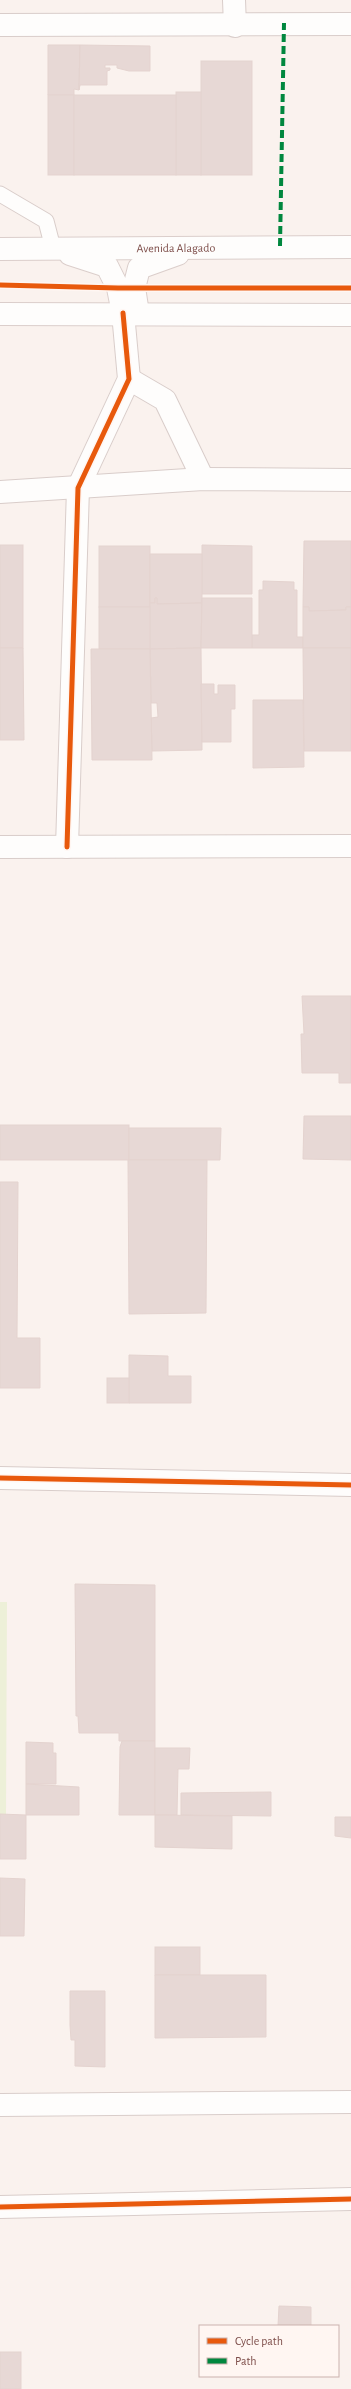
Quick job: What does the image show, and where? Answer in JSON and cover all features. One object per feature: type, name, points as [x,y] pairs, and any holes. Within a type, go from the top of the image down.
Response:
[{"type":"street","points":[[234,0],[234,26]]},
{"type":"street","points":[[0,25],[234,26],[351,24]]},
{"type":"street","name":"Avenida Alagado","points":[[0,249],[351,247]]},
{"type":"street","points":[[53,248],[107,266],[131,313]]},
{"type":"street","points":[[67,847],[78,488],[129,379],[131,313],[134,288],[139,268],[194,249]]},
{"type":"street","points":[[0,314],[131,313],[351,315]]},
{"type":"street","points":[[129,379],[165,400],[203,479]]},
{"type":"street","points":[[0,492],[203,479],[351,480]]},
{"type":"street","points":[[0,847],[351,846]]},
{"type":"street","points":[[0,1478],[351,1485]]},
{"type":"street","points":[[0,2105],[351,2102]]},
{"type":"street","points":[[0,2207],[351,2199]]},
{"type":"lane","points":[[0,194],[46,221],[53,248]]},
{"type":"green space","points":[[0,1602],[7,1602],[6,1815],[0,1815]]},
{"type":"building","points":[[48,45],[80,45],[79,90],[74,89],[74,95],[48,95]]},
{"type":"building","points":[[80,45],[150,46],[150,71],[129,71],[117,68],[117,65],[105,65],[105,68],[110,68],[110,70],[107,71],[107,85],[80,85],[79,90]]},
{"type":"building","points":[[201,61],[252,61],[252,175],[201,175]]},
{"type":"building","points":[[176,92],[201,92],[201,175],[176,175]]},
{"type":"building","points":[[48,95],[74,95],[74,175],[48,175]]},
{"type":"building","points":[[74,95],[176,95],[176,175],[74,175]]},
{"type":"building","points":[[304,541],[351,541],[351,607],[346,607],[346,610],[309,611],[309,607],[303,607]]},
{"type":"building","points":[[0,545],[23,545],[23,648],[0,648]]},
{"type":"building","points":[[202,545],[252,546],[252,594],[202,594]]},
{"type":"building","points":[[99,546],[150,546],[150,607],[99,607]]},
{"type":"building","points":[[150,554],[202,554],[202,603],[157,604],[157,598],[155,598],[155,603],[150,603]]},
{"type":"building","points":[[263,581],[294,582],[294,590],[297,590],[297,637],[303,637],[303,648],[252,648],[252,635],[259,635],[259,590],[263,590]]},
{"type":"building","points":[[155,598],[157,598],[157,604],[202,603],[201,648],[150,649],[150,603],[155,603]]},
{"type":"building","points":[[202,598],[252,598],[252,648],[201,648]]},
{"type":"building","points":[[99,607],[150,607],[150,649],[99,649]]},
{"type":"building","points":[[303,607],[309,607],[309,611],[346,610],[346,607],[351,607],[351,648],[303,648]]},
{"type":"building","points":[[0,648],[23,648],[24,740],[0,740]]},
{"type":"building","points":[[201,648],[202,750],[152,751],[151,718],[158,717],[157,703],[151,703],[150,649]]},
{"type":"building","points":[[303,648],[351,648],[351,751],[304,751]]},
{"type":"building","points":[[91,649],[150,649],[152,760],[92,760]]},
{"type":"building","points":[[201,684],[214,684],[214,694],[218,694],[218,685],[235,685],[235,709],[231,709],[231,742],[202,742]]},
{"type":"building","points":[[253,700],[303,700],[304,767],[253,768]]},
{"type":"building","points":[[302,996],[351,996],[351,1083],[339,1083],[339,1073],[302,1073],[301,1034],[304,1034]]},
{"type":"building","points":[[304,1116],[351,1116],[351,1160],[303,1159]]},
{"type":"building","points":[[0,1125],[129,1125],[129,1160],[0,1160]]},
{"type":"building","points":[[129,1128],[221,1128],[220,1160],[129,1160]]},
{"type":"building","points":[[128,1160],[207,1160],[206,1313],[129,1314]]},
{"type":"building","points":[[0,1182],[18,1182],[17,1338],[40,1338],[40,1388],[0,1388]]},
{"type":"building","points":[[129,1355],[168,1356],[168,1376],[191,1376],[191,1403],[129,1403]]},
{"type":"building","points":[[107,1378],[129,1378],[129,1403],[107,1403]]},
{"type":"building","points":[[75,1584],[155,1585],[155,1741],[119,1741],[119,1733],[79,1733],[78,1716],[76,1716]]},
{"type":"building","points":[[122,1741],[155,1741],[155,1815],[119,1815],[120,1747]]},
{"type":"building","points":[[26,1742],[53,1743],[53,1753],[56,1753],[56,1784],[26,1784]]},
{"type":"building","points":[[155,1748],[190,1748],[189,1769],[178,1769],[177,1815],[155,1815]]},
{"type":"building","points":[[26,1784],[79,1787],[79,1815],[26,1815]]},
{"type":"building","points":[[271,1792],[271,1816],[181,1815],[181,1793]]},
{"type":"building","points":[[0,1814],[26,1815],[26,1859],[0,1859]]},
{"type":"building","points":[[155,1815],[232,1816],[232,1849],[155,1847]]},
{"type":"building","points":[[335,1817],[351,1817],[351,1838],[335,1836]]},
{"type":"building","points":[[0,1878],[25,1879],[24,1936],[0,1936]]},
{"type":"building","points":[[155,1947],[200,1947],[200,1975],[155,1975]]},
{"type":"building","points":[[155,1975],[266,1975],[266,2037],[155,2038]]},
{"type":"building","points":[[70,1991],[105,1991],[105,2067],[75,2066],[75,2040],[71,2040],[70,2025]]},
{"type":"building","points":[[279,2306],[311,2307],[311,2325],[278,2325]]},
{"type":"building","points":[[0,2352],[21,2352],[21,2389],[0,2389]]},
{"type":"marked path","points":[[280,246],[284,23]]},
{"type":"cycle path","points":[[0,285],[118,288],[351,288]]},
{"type":"cycle path","points":[[67,847],[78,488],[129,379],[123,313]]},
{"type":"cycle path","points":[[0,1478],[351,1485]]},
{"type":"cycle path","points":[[0,2207],[351,2199]]}]
